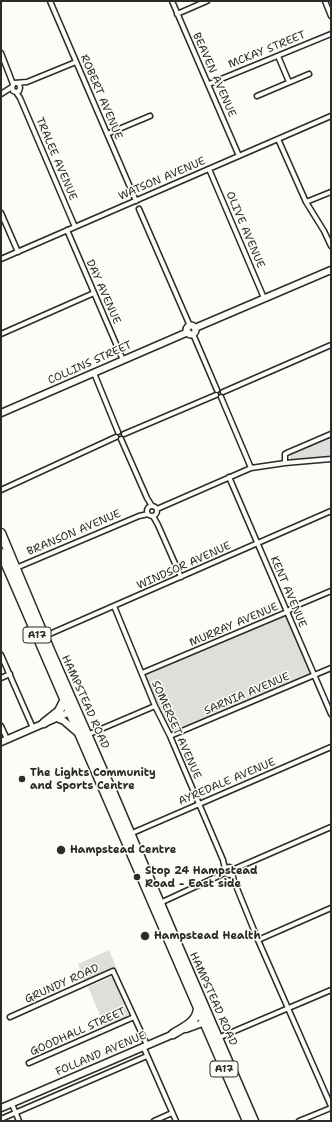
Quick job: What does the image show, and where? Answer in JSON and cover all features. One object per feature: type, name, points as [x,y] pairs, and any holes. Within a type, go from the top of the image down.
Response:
[{"type":"highway","name":"HAMPSTEAD ROAD","points":[[1,533],[12,569],[83,735],[128,835],[207,1021],[247,1121]]},
{"type":"highway","name":"HAMPSTEAD ROAD","points":[[1,553],[12,569],[44,636],[67,697],[70,712],[83,735]]},
{"type":"highway","points":[[44,723],[60,711],[67,697]]},
{"type":"highway","name":"HAMPSTEAD ROAD","points":[[157,904],[198,1007],[218,1038],[254,1121]]},
{"type":"highway","points":[[173,1034],[195,1019],[198,1013],[198,1007]]},
{"type":"street","name":"ROBERT AVENUE","points":[[50,1],[136,201]]},
{"type":"street","name":"BEAVEN AVENUE","points":[[172,1],[239,156]]},
{"type":"street","points":[[177,14],[207,1]]},
{"type":"street","points":[[325,1],[331,16]]},
{"type":"street","name":"MCKAY STREET","points":[[209,84],[331,34]]},
{"type":"street","name":"TRALEE AVENUE","points":[[1,53],[75,227]]},
{"type":"street","points":[[278,56],[289,82]]},
{"type":"street","points":[[2,93],[76,62]]},
{"type":"street","points":[[257,96],[309,74]]},
{"type":"street","points":[[107,134],[150,116]]},
{"type":"street","name":"WATSON AVENUE","points":[[1,259],[331,116]]},
{"type":"street","points":[[278,139],[306,202],[324,231],[331,246]]},
{"type":"street","name":"OLIVE AVENUE","points":[[209,169],[264,298]]},
{"type":"street","points":[[306,202],[331,192]]},
{"type":"street","points":[[139,208],[218,390],[223,392]]},
{"type":"street","points":[[1,213],[18,252]]},
{"type":"street","name":"DAY AVENUE","points":[[67,230],[123,360]]},
{"type":"street","name":"COLLINS STREET","points":[[1,413],[331,270]]},
{"type":"street","points":[[1,334],[94,293]]},
{"type":"street","points":[[220,397],[222,396],[223,392],[331,345]]},
{"type":"street","points":[[94,373],[118,432],[116,438]]},
{"type":"street","points":[[121,439],[124,437],[124,434],[216,395],[218,390]]},
{"type":"street","points":[[216,395],[220,397],[251,468]]},
{"type":"street","points":[[118,432],[122,432],[124,434]]},
{"type":"street","points":[[285,463],[285,454],[331,434]]},
{"type":"street","points":[[1,490],[116,438],[121,439]]},
{"type":"street","points":[[121,439],[181,577]]},
{"type":"street","name":"BRANSON AVENUE","points":[[12,569],[251,468],[331,459]]},
{"type":"street","name":"KENT AVENUE","points":[[229,477],[331,714]]},
{"type":"street","name":"WINDSOR AVENUE","points":[[44,636],[331,511]]},
{"type":"street","name":"MURRAY AVENUE","points":[[142,673],[287,612],[293,607],[331,591]]},
{"type":"street","name":"SOMERSET AVENUE","points":[[114,606],[155,706],[170,736],[223,860],[234,881],[258,940],[331,1107]]},
{"type":"street","points":[[1,655],[32,728]]},
{"type":"street","name":"SARNIA AVENUE","points":[[170,736],[331,668]]},
{"type":"street","points":[[1,678],[10,674]]},
{"type":"street","points":[[57,718],[64,721],[83,735],[155,706]]},
{"type":"street","points":[[1,726],[4,740],[70,712]]},
{"type":"street","name":"AYREDALE AVENUE","points":[[128,835],[331,747]]},
{"type":"street","points":[[157,904],[331,827]]},
{"type":"street","points":[[258,940],[331,908]]},
{"type":"street","name":"GRUNDY ROAD","points":[[10,1017],[114,971],[134,1017],[145,1046],[147,1056],[176,1121]]},
{"type":"street","points":[[218,1038],[331,990]]},
{"type":"street","name":"GOODHALL STREET","points":[[29,1063],[134,1017]]},
{"type":"street","name":"FOLLAND AVENUE","points":[[1,1108],[173,1034],[207,1021]]},
{"type":"street","name":"FOLLAND AVENUE","points":[[1,1119],[147,1056]]},
{"type":"street","points":[[12,1104],[19,1121]]},
{"type":"street","points":[[299,1121],[331,1107]]},
{"type":"street","points":[[154,1121],[172,1113]]},
{"type":"shaded area","points":[[331,437],[331,457],[293,460],[290,458],[291,454]]},
{"type":"shaded area","points":[[287,612],[313,675],[170,736],[142,673]]},
{"type":"shaded area","points":[[109,950],[117,969],[85,982],[78,964]]},
{"type":"shaded area","points":[[111,977],[114,980],[128,1014],[126,1017],[105,1027],[88,987]]},
{"type":"place","name":"The Lights Community and Sports Centre","points":[[22,779]]},
{"type":"place","name":"Hampstead Centre","points":[[61,850]]},
{"type":"place","name":"Stop 24 Hampstead Road - East side","points":[[137,877]]},
{"type":"place","name":"Hampstead Health","points":[[145,936]]}]
